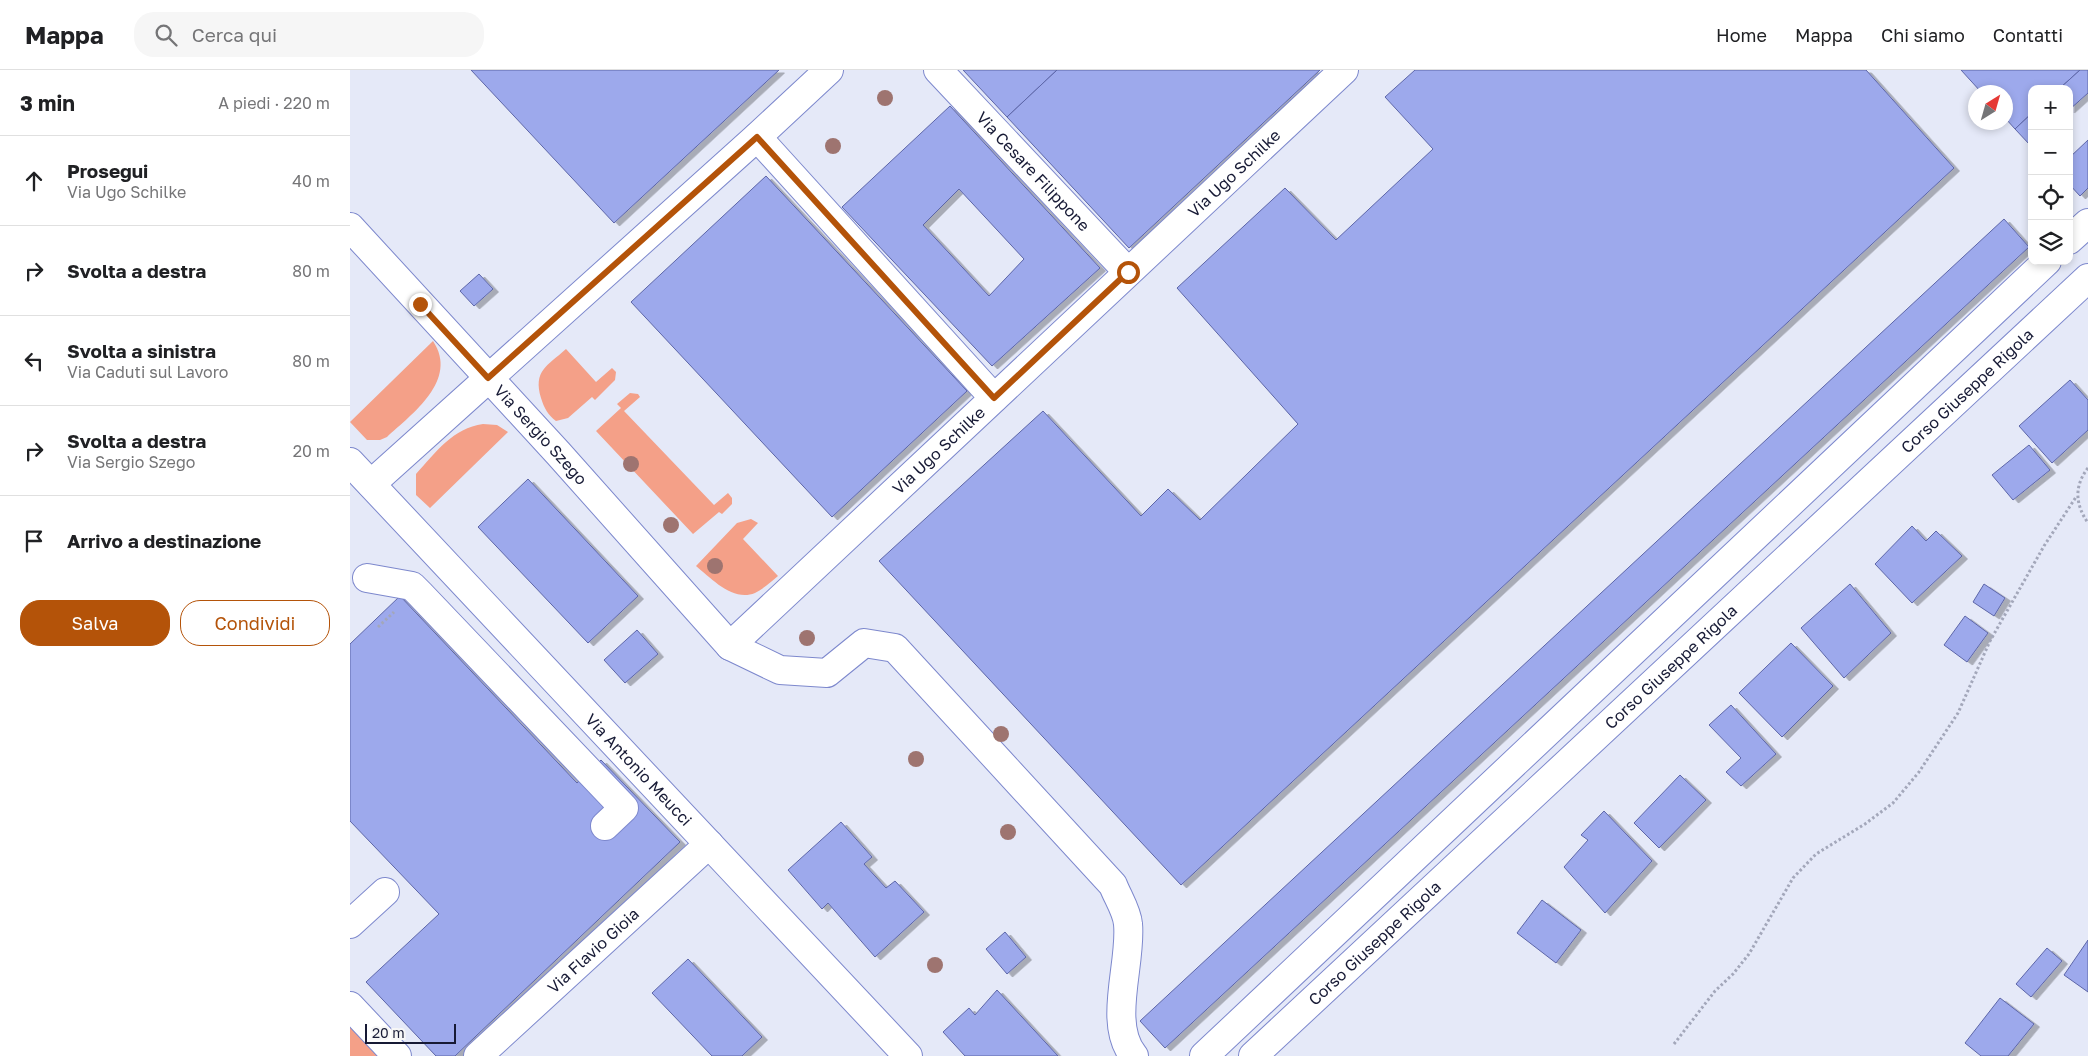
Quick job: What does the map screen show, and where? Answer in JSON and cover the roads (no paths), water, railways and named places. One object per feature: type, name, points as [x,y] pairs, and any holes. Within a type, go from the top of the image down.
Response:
[{"type":"street","points":[[371,484],[829,70]]},
{"type":"street","name":"Via Cesare Filippone","points":[[938,70],[1128,272]]},
{"type":"street","name":"Via Ugo Schilke","points":[[730,646],[1344,70]]},
{"type":"street","points":[[757,137],[994,398]]},
{"type":"street","points":[[2073,236],[2088,223]]},
{"type":"street","name":"Via Sergio Szego","points":[[350,227],[564,460],[730,646]]},
{"type":"street","points":[[1204,1056],[2043,265]]},
{"type":"street","name":"Corso Giuseppe Rigola","points":[[1253,1056],[2088,278]]},
{"type":"street","name":"Via Antonio Meucci","points":[[350,462],[371,484],[410,542],[709,844],[908,1056]]},
{"type":"street","points":[[367,578],[412,586],[420,594],[624,808],[605,826]]},
{"type":"street","points":[[730,646],[780,670],[827,673],[864,643],[895,648],[1113,884],[1128,923],[1122,1028],[1130,1052],[1134,1056]]},
{"type":"street","name":"Via Flavio Gioia","points":[[478,1056],[709,844]]},
{"type":"street","points":[[1408,865],[1432,889]]},
{"type":"street","points":[[350,924],[385,892]]},
{"type":"street","points":[[350,1006],[397,1056]]}]
